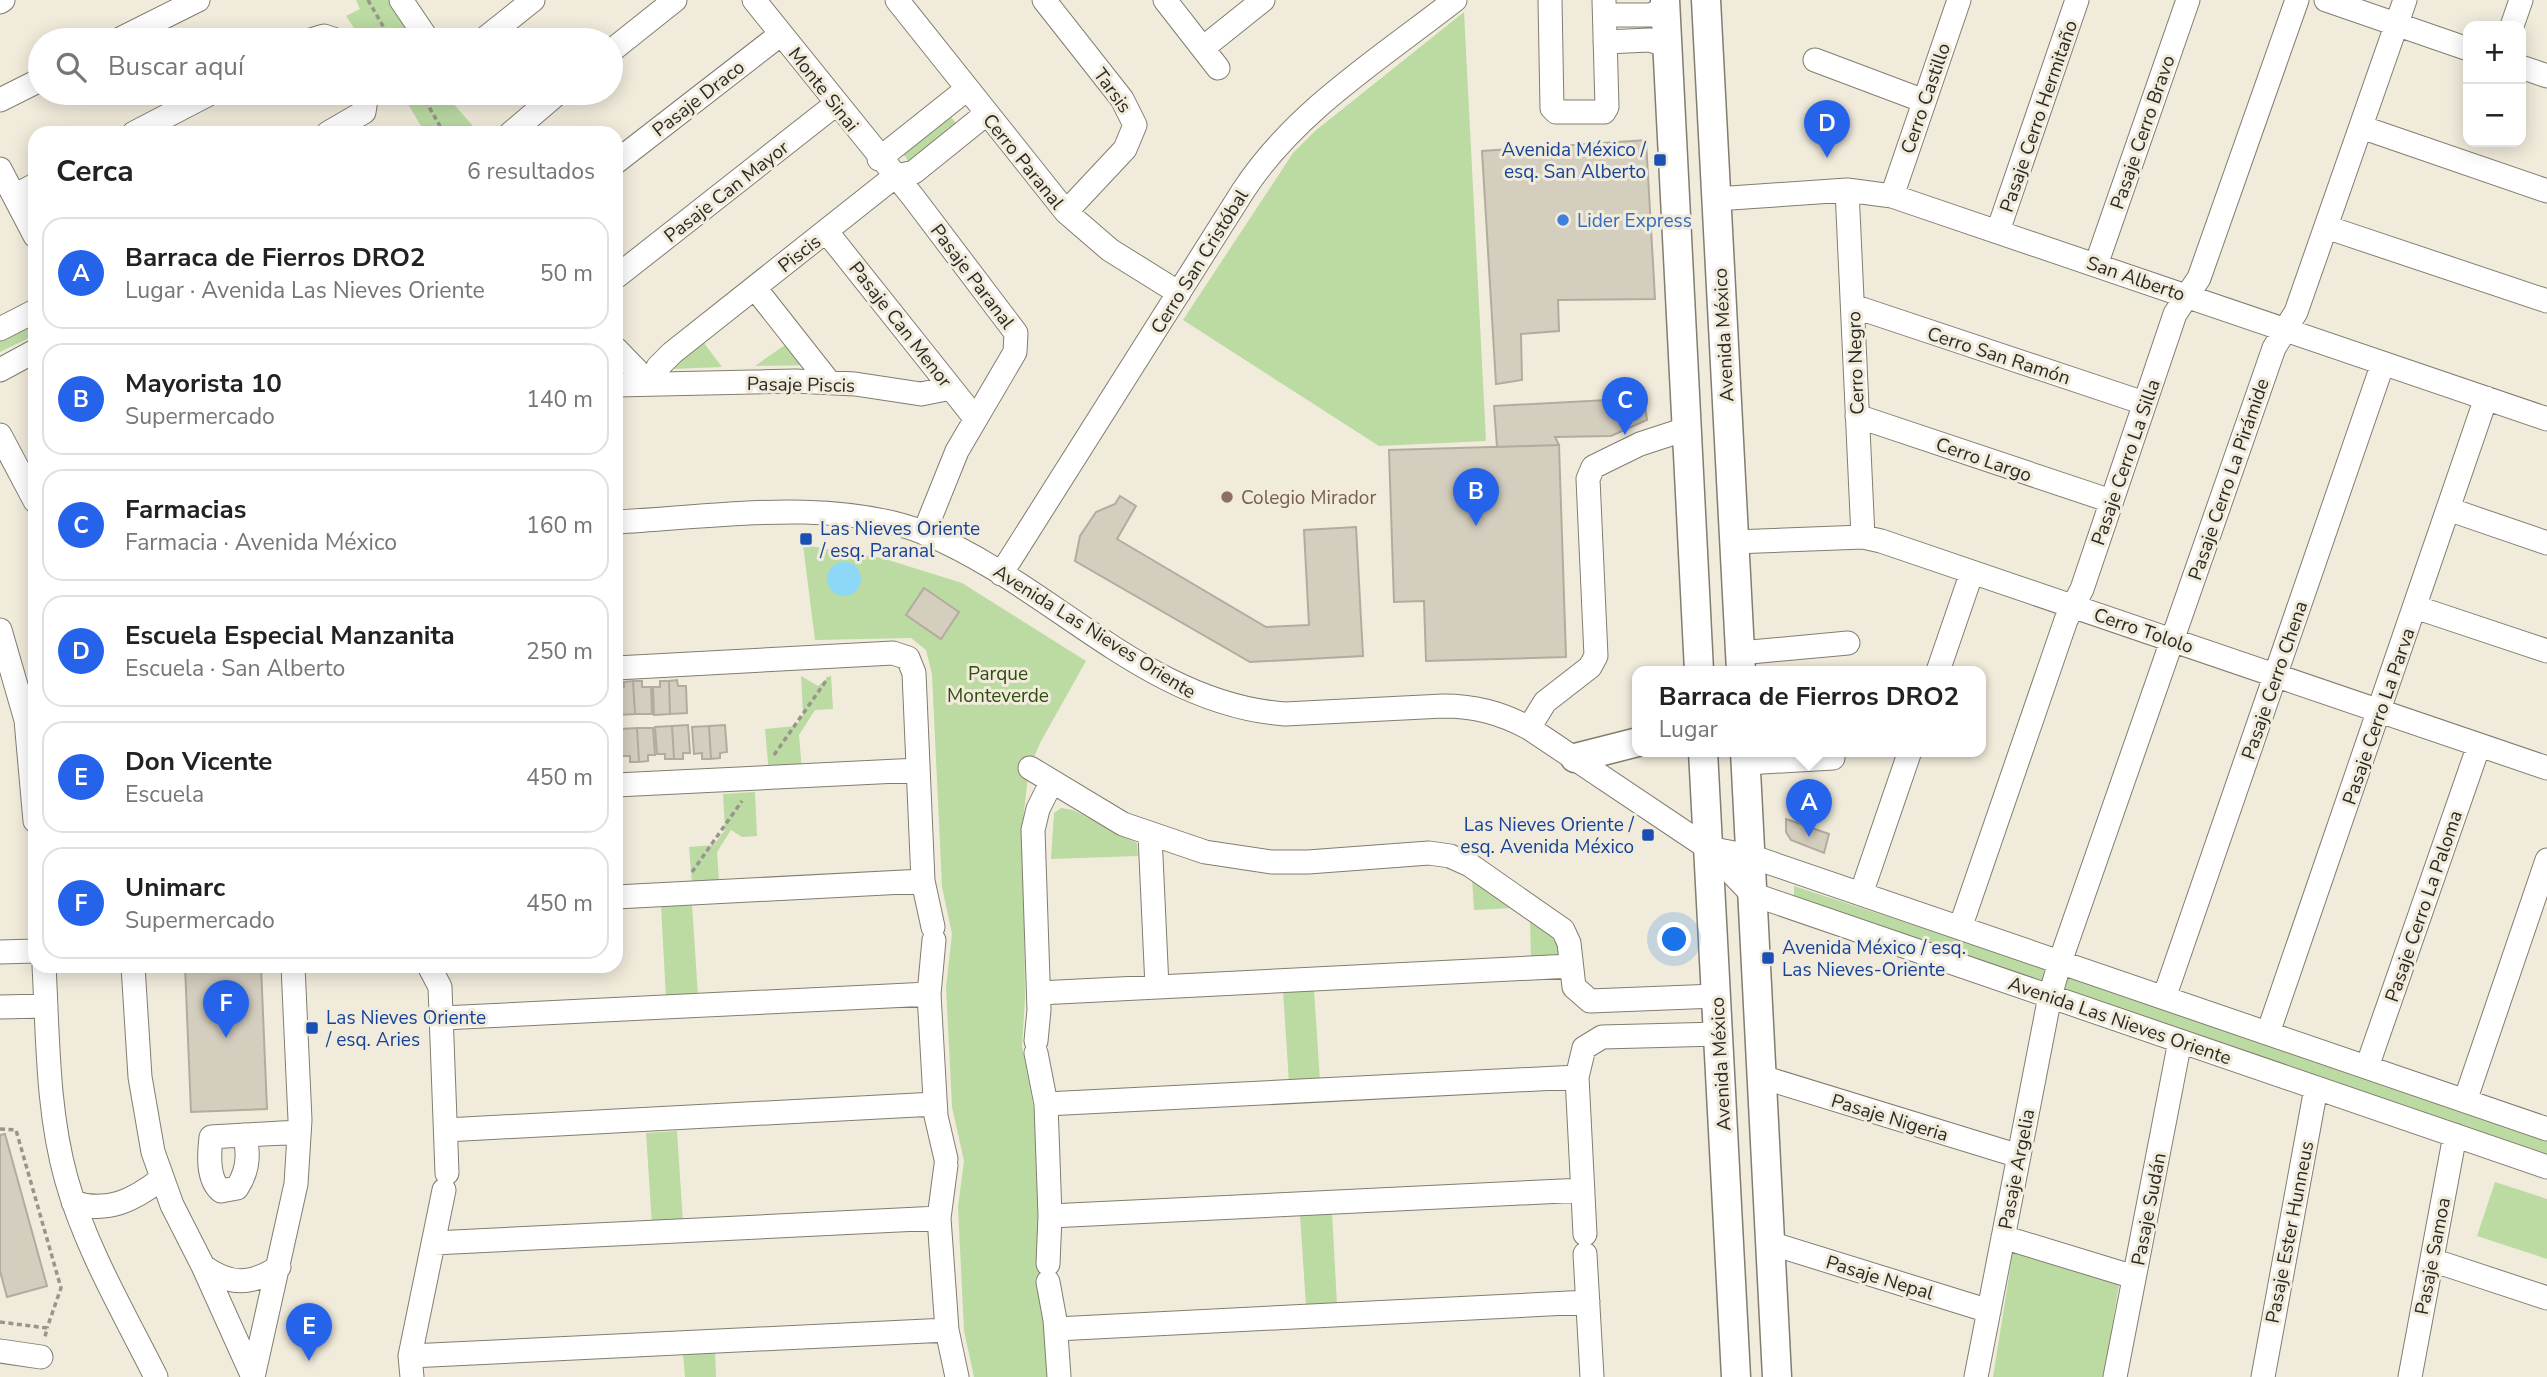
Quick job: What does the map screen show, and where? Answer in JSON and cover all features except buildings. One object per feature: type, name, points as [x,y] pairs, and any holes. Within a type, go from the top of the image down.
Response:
[{"type":"main road","name":"Avenida México","points":[[1706,0],[1740,662]]},
{"type":"main road","points":[[1665,4],[1699,666]]},
{"type":"main road","points":[[1575,758],[1632,743]]},
{"type":"main road","name":"Avenida México","points":[[1703,757],[1736,1377]]},
{"type":"main road","points":[[1745,757],[1777,1377]]},
{"type":"street","points":[[142,28],[198,0]]},
{"type":"street","points":[[401,0],[420,28]]},
{"type":"street","points":[[498,28],[533,0]]},
{"type":"street","points":[[623,42],[676,0]]},
{"type":"street","name":"Monte Sinai","points":[[754,0],[894,177]]},
{"type":"street","name":"Cerro Paranal","points":[[897,0],[1066,212],[1110,250],[1178,292]]},
{"type":"street","name":"Tarsis","points":[[1044,0],[1122,99],[1135,125],[1125,149],[1066,212]]},
{"type":"street","points":[[1165,0],[1218,68]]},
{"type":"street","points":[[1203,48],[1263,0]]},
{"type":"street","name":"Cerro San Cristóbal","points":[[1002,574],[1178,292],[1272,150],[1432,9],[1455,0]]},
{"type":"street","points":[[1550,0],[1552,108],[1556,112],[1604,112],[1607,107],[1604,8],[1651,15],[1665,4]]},
{"type":"street","name":"Cerro Castillo","points":[[1892,196],[1959,0]]},
{"type":"street","name":"Pasaje Cerro Hermitaño","points":[[1998,231],[2077,0]]},
{"type":"street","name":"Pasaje Cerro Bravo","points":[[2096,265],[2188,0]]},
{"type":"street","name":"Pasaje Cerro La Silla","points":[[1960,928],[2175,314],[2199,278],[2297,0]]},
{"type":"street","points":[[2326,0],[2463,47]]},
{"type":"street","name":"Pasaje Cerro La Pirámide","points":[[2060,962],[2274,348],[2297,313],[2405,0]]},
{"type":"street","points":[[2514,21],[2521,0]]},
{"type":"street","name":"Pasaje Draco","points":[[623,157],[781,34]]},
{"type":"street","points":[[1605,42],[1650,40],[1667,46]]},
{"type":"street","points":[[1815,60],[1924,101]]},
{"type":"street","points":[[2526,69],[2547,76]]},
{"type":"street","points":[[0,100],[28,86]]},
{"type":"street","points":[[879,159],[967,89]]},
{"type":"street","name":"Pasaje Can Mayor","points":[[623,271],[836,104]]},
{"type":"street","points":[[147,126],[188,105]]},
{"type":"street","points":[[342,126],[359,117],[364,105]]},
{"type":"street","points":[[519,126],[544,105]]},
{"type":"street","name":"Piscis","points":[[650,384],[664,360],[894,177],[914,172],[986,114]]},
{"type":"street","points":[[2361,127],[2547,191]]},
{"type":"street","points":[[0,169],[28,223]]},
{"type":"street","name":"Pasaje Paranal","points":[[894,177],[1016,333],[1015,352],[975,418],[952,463],[925,533]]},
{"type":"street","points":[[14,196],[28,189]]},
{"type":"street","name":"San Alberto","points":[[1716,199],[1847,190],[1892,196],[2547,418]]},
{"type":"street","name":"Cerro Negro","points":[[1847,190],[1863,537]]},
{"type":"street","points":[[2326,227],[2547,301]]},
{"type":"street","name":"Pasaje Can Menor","points":[[827,231],[975,418]]},
{"type":"street","points":[[755,288],[829,382]]},
{"type":"street","name":"Cerro San Ramón","points":[[1853,306],[2144,403]]},
{"type":"street","points":[[0,329],[28,315]]},
{"type":"street","points":[[0,370],[28,355]]},
{"type":"street","points":[[623,356],[650,384]]},
{"type":"street","name":"Pasaje Cerro Chena","points":[[2164,998],[2383,363]]},
{"type":"street","name":"Pasaje Piscis","points":[[650,384],[829,382],[921,394],[951,388]]},
{"type":"street","points":[[623,385],[650,384]]},
{"type":"street","name":"Pasaje Cerro La Parva","points":[[2268,1033],[2486,398]]},
{"type":"street","name":"Cerro Largo","points":[[1857,416],[2111,502]]},
{"type":"street","points":[[1529,728],[1545,702],[1590,667],[1596,656],[1588,479],[1593,467],[1640,444],[1686,429]]},
{"type":"street","points":[[0,435],[28,488]]},
{"type":"street","points":[[2448,509],[2547,543]]},
{"type":"street","name":"Avenida Las Nieves Oriente","points":[[623,522],[825,512],[876,518],[925,533],[1002,574],[1177,685],[1233,708],[1285,715],[1465,706],[1501,714],[1529,728],[1708,848],[1752,894],[2547,1167]]},
{"type":"street","name":"Cerro Tololo","points":[[1734,542],[1863,537],[2547,768]]},
{"type":"street","points":[[1940,666],[1972,572]]},
{"type":"street","points":[[2415,607],[2547,651]]},
{"type":"street","points":[[0,630],[26,720],[28,742]]},
{"type":"street","points":[[1740,662],[1848,643]]},
{"type":"street","points":[[623,668],[903,655],[911,662],[914,673],[923,881],[934,934],[929,994],[935,1104],[946,1162],[939,1218],[947,1330],[957,1377]]},
{"type":"street","name":"Pasaje Cerro La Paloma","points":[[2367,1067],[2479,745]]},
{"type":"street","points":[[1745,757],[1833,758]]},
{"type":"street","points":[[1861,894],[1908,757]]},
{"type":"street","points":[[1030,768],[1099,812],[1150,835],[1205,852],[1271,862],[1308,862],[1429,853],[1450,856],[1558,924],[1569,943],[1572,980],[1578,992],[1597,1003],[1716,996]]},
{"type":"street","points":[[623,785],[918,770]]},
{"type":"street","points":[[1051,783],[1038,809],[1033,830],[1039,993],[1036,1047],[1046,1104],[1050,1216],[1048,1273],[1059,1377]]},
{"type":"street","points":[[1150,835],[1157,987]]},
{"type":"street","name":"Avenida Las Nieves Oriente","points":[[1708,848],[1750,856],[2547,1129]]},
{"type":"street","points":[[2465,1101],[2547,860]]},
{"type":"street","points":[[623,897],[923,881]]},
{"type":"street","points":[[0,952],[28,951]]},
{"type":"street","name":"Pasaje Argelia","points":[[1976,1377],[2050,996],[2060,962]]},
{"type":"street","points":[[1039,993],[1571,966]]},
{"type":"street","points":[[44,973],[54,1122],[73,1202],[156,1377]]},
{"type":"street","points":[[134,973],[143,1102],[161,1179],[204,1266],[253,1377]]},
{"type":"street","points":[[253,1377],[296,1184],[299,1132],[293,973]]},
{"type":"street","points":[[434,973],[438,979],[442,1018],[446,1182],[411,1366],[947,1330]]},
{"type":"street","points":[[442,1018],[929,994]]},
{"type":"street","points":[[0,1007],[46,1006]]},
{"type":"street","points":[[1592,1377],[1577,1077],[1580,1055],[1595,1039],[1719,1034]]},
{"type":"street","name":"Pasaje Sudán","points":[[2115,1377],[2180,1041]]},
{"type":"street","points":[[1046,1104],[1577,1077]]},
{"type":"street","name":"Pasaje Nigeria","points":[[1762,1077],[2019,1156]]},
{"type":"street","name":"Pasaje Ester Hunneus","points":[[2263,1377],[2316,1088]]},
{"type":"street","points":[[446,1130],[935,1104]]},
{"type":"street","points":[[244,1135],[299,1132]]},
{"type":"street","name":"Pasaje Samoa","points":[[2410,1377],[2455,1135]]},
{"type":"street","points":[[73,1202],[95,1208],[116,1205],[161,1179]]},
{"type":"street","points":[[1050,1216],[1583,1190]]},
{"type":"street","points":[[433,1242],[939,1218]]},
{"type":"street","points":[[2003,1237],[2134,1277]]},
{"type":"street","name":"Pasaje Nepal","points":[[1770,1243],[1989,1311]]},
{"type":"street","points":[[2432,1260],[2547,1298]]},
{"type":"street","points":[[204,1266],[219,1277],[236,1283],[263,1277],[279,1267]]},
{"type":"street","points":[[1056,1329],[1588,1302]]},
{"type":"street","points":[[0,1351],[41,1357]]},
{"type":"path","points":[[368,0],[384,28]]},
{"type":"path","points":[[428,105],[440,126]]},
{"type":"path","points":[[0,1129],[16,1130],[61,1288],[47,1328]]},
{"type":"green space","points":[[356,0],[393,0],[413,28],[354,28],[346,16],[360,9]]},
{"type":"green space","points":[[1464,12],[1486,441],[1379,446],[1183,320],[1293,153],[1315,131]]},
{"type":"green space","points":[[409,105],[454,105],[473,126],[421,126]]},
{"type":"green space","points":[[949,114],[957,125],[909,162],[901,151]]},
{"type":"green space","points":[[28,324],[28,338],[0,352],[0,338]]},
{"type":"green space","points":[[792,340],[812,365],[755,366]]},
{"type":"green space","points":[[704,343],[722,367],[672,369]]},
{"type":"green space","name":"Parque Monteverde","points":[[803,545],[882,558],[962,583],[1086,661],[1040,743],[1029,769],[1023,820],[1025,999],[1022,1046],[1036,1121],[1047,1377],[974,1377],[964,1331],[958,1207],[964,1161],[952,1107],[946,987],[952,934],[942,887],[932,674],[926,650],[911,638],[815,640]]},
{"type":"green space","points":[[831,675],[833,709],[815,710],[799,735],[802,771],[769,774],[765,729],[796,726],[803,715],[801,676],[818,686]]},
{"type":"green space","points":[[755,792],[757,836],[742,837],[731,830],[717,852],[719,881],[692,883],[689,847],[714,845],[725,830],[723,794]]},
{"type":"green space","points":[[1061,808],[1073,810],[1137,843],[1138,856],[1051,859],[1054,813]]},
{"type":"green space","points":[[1472,878],[1511,908],[1474,910]]},
{"type":"green space","points":[[1794,886],[2051,970],[2046,985],[1794,900]]},
{"type":"green space","points":[[692,905],[698,996],[666,998],[661,906]]},
{"type":"green space","points":[[1530,920],[1561,941],[1562,957],[1531,957]]},
{"type":"green space","points":[[2062,972],[2547,1138],[2547,1154],[2058,989]]},
{"type":"green space","points":[[1314,990],[1320,1081],[1289,1083],[1283,991]]},
{"type":"green space","points":[[677,1131],[683,1223],[652,1225],[646,1133]]},
{"type":"green space","points":[[2495,1182],[2547,1199],[2547,1259],[2477,1236]]},
{"type":"green space","points":[[1332,1213],[1337,1304],[1306,1306],[1300,1215]]},
{"type":"green space","points":[[2013,1251],[2119,1284],[2104,1377],[1993,1377]]},
{"type":"green space","points":[[715,1351],[716,1377],[685,1377],[683,1353]]},
{"type":"water","points":[[844,562],[856,567],[861,579],[856,591],[844,596],[832,591],[827,579],[832,567]]},
{"type":"place","name":"Escuela Especial Manzanita","points":[[1827,158]]},
{"type":"place","name":"Avenida México / esq. San Alberto","points":[[1660,160]]},
{"type":"place","name":"Lider Express","points":[[1563,220]]},
{"type":"place","name":"Farmacias","points":[[1625,435]]},
{"type":"place","name":"Colegio Mirador","points":[[1227,497]]},
{"type":"place","name":"Mayorista 10","points":[[1476,526]]},
{"type":"place","name":"Las Nieves Oriente / esq. Paranal","points":[[806,539]]},
{"type":"place","name":"Las Nieves Oriente / esq. Avenida México","points":[[1648,835]]},
{"type":"place","name":"Barraca de Fierros DRO2","points":[[1809,837]]},
{"type":"place","name":"Avenida México / esq. Las Nieves-Oriente","points":[[1768,958]]},
{"type":"place","name":"Las Nieves Oriente / esq. Aries","points":[[312,1028]]},
{"type":"place","name":"Unimarc","points":[[226,1038]]},
{"type":"place","name":"Don Vicente","points":[[309,1361]]}]
